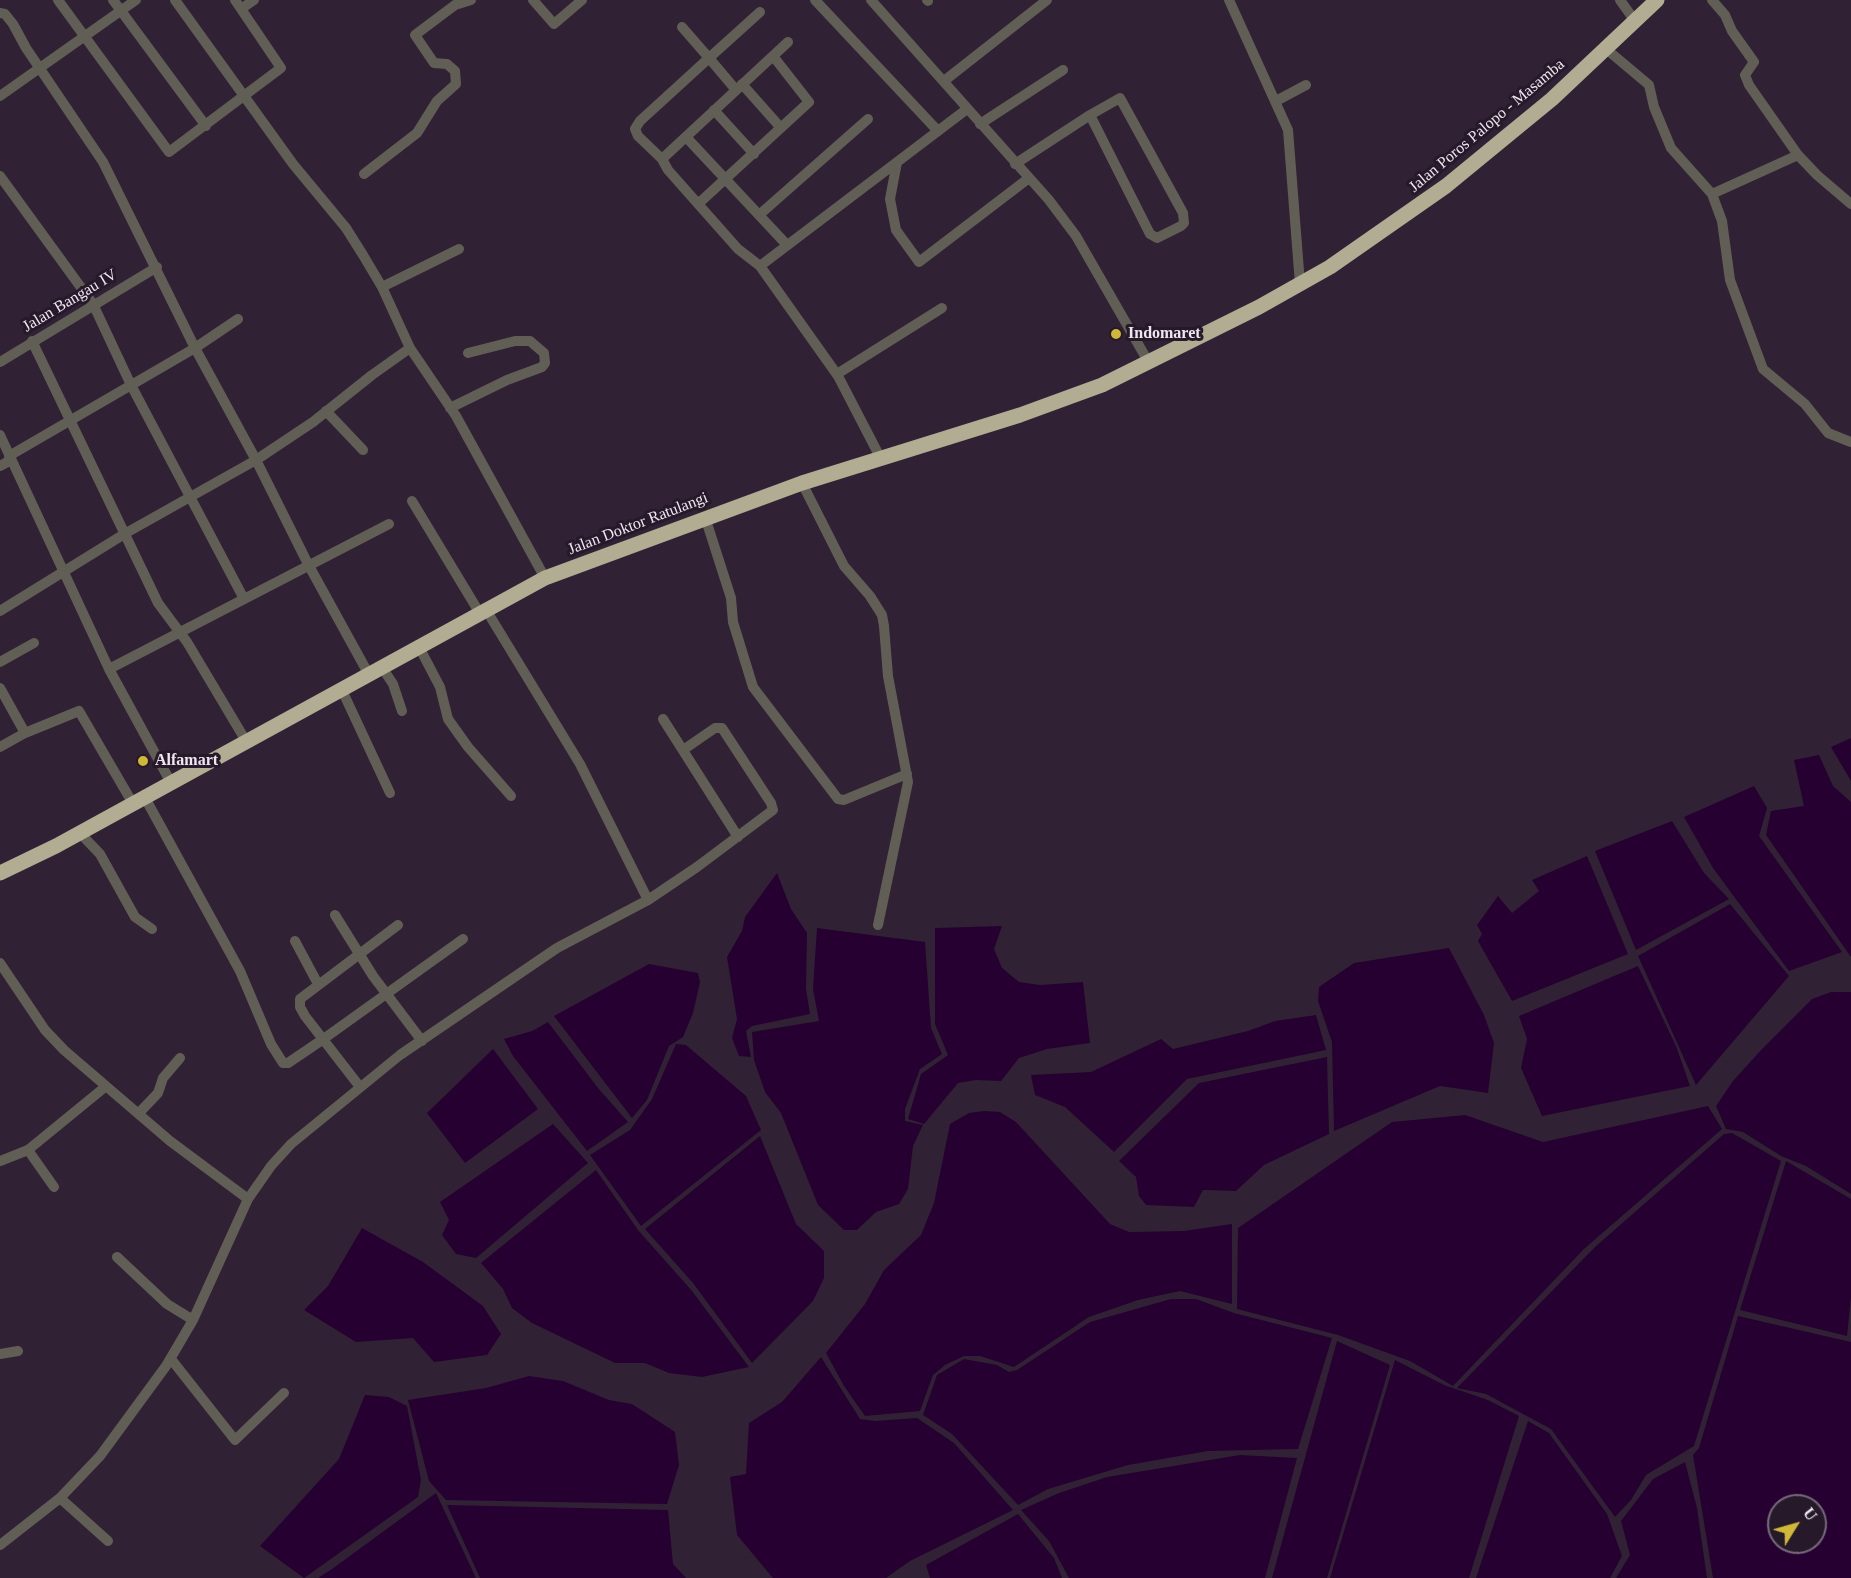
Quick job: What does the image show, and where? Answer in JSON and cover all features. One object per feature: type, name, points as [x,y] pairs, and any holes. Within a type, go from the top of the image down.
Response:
[{"type":"highway","name":"Jalan Poros Palopo - Masamba","points":[[1324,271],[1446,186],[1552,99],[1658,0]]},
{"type":"highway","name":"Jalan Doktor Ratulangi","points":[[0,873],[246,741],[417,645],[545,578],[802,483],[1020,415],[1102,385],[1149,363],[1324,271]]},
{"type":"street","points":[[58,0],[168,152],[174,151],[281,66],[238,4],[254,0]]},
{"type":"street","points":[[113,0],[206,126]]},
{"type":"street","points":[[0,96],[136,0]]},
{"type":"street","points":[[175,0],[293,164],[346,228],[382,286],[410,348],[450,408],[545,578]]},
{"type":"street","points":[[364,174],[417,133],[437,101],[456,84],[455,71],[447,64],[434,63],[415,35],[455,5],[471,0]]},
{"type":"street","points":[[534,0],[554,24],[582,0]]},
{"type":"street","points":[[815,0],[937,130]]},
{"type":"street","points":[[871,0],[1029,178],[1076,236],[1149,363]]},
{"type":"street","points":[[944,81],[1047,0]]},
{"type":"street","points":[[1229,0],[1277,100],[1290,138],[1300,284]]},
{"type":"street","points":[[1620,0],[1635,21]]},
{"type":"street","points":[[1712,0],[1725,15],[1732,31],[1754,62],[1745,75],[1746,80],[1798,155],[1851,204]]},
{"type":"street","points":[[760,12],[640,121],[635,129],[638,136],[662,159],[668,170],[738,249],[760,267],[837,374],[880,457]]},
{"type":"street","points":[[0,13],[5,14],[13,24],[40,69],[103,162],[157,267],[195,348],[256,460],[308,564],[375,669],[393,684],[402,711]]},
{"type":"street","points":[[682,27],[709,58],[781,128]]},
{"type":"street","points":[[662,159],[788,42]]},
{"type":"street","points":[[1605,48],[1649,85],[1654,107],[1671,148],[1712,194],[1722,222],[1730,280],[1763,369],[1805,404],[1828,433],[1851,442]]},
{"type":"street","points":[[698,204],[809,102],[773,56]]},
{"type":"street","points":[[980,124],[1063,70]]},
{"type":"street","points":[[1277,100],[1306,85]]},
{"type":"street","points":[[1015,164],[1090,115],[1118,98],[1122,99],[1183,213],[1184,223],[1181,226],[1157,238],[1150,234],[1090,115]]},
{"type":"street","points":[[760,267],[967,109]]},
{"type":"street","points":[[714,110],[754,153]]},
{"type":"street","points":[[759,215],[868,119]]},
{"type":"street","points":[[686,137],[787,245]]},
{"type":"street","points":[[1712,194],[1798,155]]},
{"type":"street","points":[[897,162],[890,199],[896,230],[919,262],[1029,178]]},
{"type":"street","points":[[0,176],[93,304],[131,385],[243,597]]},
{"type":"street","points":[[382,286],[459,249]]},
{"type":"street","name":"Jalan Bangau IV","points":[[0,362],[157,267]]},
{"type":"street","points":[[837,374],[942,308]]},
{"type":"street","points":[[0,466],[71,420],[195,348],[238,319]]},
{"type":"street","points":[[32,341],[158,603],[246,741]]},
{"type":"street","points":[[450,408],[507,380],[543,367],[545,363],[544,352],[530,341],[515,341],[468,353]]},
{"type":"street","points":[[1,610],[126,533],[256,460],[410,348]]},
{"type":"street","points":[[326,411],[363,450]]},
{"type":"street","points":[[0,435],[109,669],[170,781]]},
{"type":"street","points":[[802,483],[844,567],[870,596],[882,615],[888,675],[908,782],[878,924]]},
{"type":"street","points":[[412,501],[580,764],[648,900]]},
{"type":"street","points":[[705,517],[734,608],[733,622],[753,687],[838,799],[844,800],[907,774]]},
{"type":"street","points":[[109,669],[243,597],[389,524]]},
{"type":"street","points":[[0,662],[34,643]]},
{"type":"street","points":[[417,645],[440,687],[448,719],[468,747],[512,796]]},
{"type":"street","points":[[0,688],[4,705],[25,733]]},
{"type":"street","points":[[341,688],[390,793]]},
{"type":"street","points":[[0,747],[25,733],[79,711],[138,799],[240,971],[280,1060],[288,1063],[463,939]]},
{"type":"street","points":[[663,719],[738,837]]},
{"type":"street","points":[[0,1545],[60,1497],[100,1456],[171,1359],[193,1320],[248,1199],[280,1155],[360,1087],[422,1041],[557,948],[648,900],[738,837],[773,808],[726,732],[719,727],[683,750]]},
{"type":"street","points":[[79,832],[100,854],[135,917],[152,929]]},
{"type":"street","points":[[335,915],[358,954],[422,1041]]},
{"type":"street","points":[[360,1087],[322,1040],[300,1003],[302,996],[398,925]]},
{"type":"street","points":[[295,941],[318,984]]},
{"type":"street","points":[[0,963],[45,1030],[105,1087],[170,1141],[248,1199]]},
{"type":"street","points":[[139,1113],[158,1093],[163,1078],[180,1058]]},
{"type":"street","points":[[0,1161],[28,1150],[105,1087]]},
{"type":"street","points":[[28,1150],[54,1187]]},
{"type":"street","points":[[117,1257],[167,1304],[193,1320]]},
{"type":"street","points":[[0,1354],[18,1351]]},
{"type":"street","points":[[171,1359],[235,1440],[284,1393]]},
{"type":"street","points":[[60,1497],[108,1542]]},
{"type":"shaded area","points":[[1851,738],[1851,781],[1831,747]]},
{"type":"shaded area","points":[[1819,755],[1833,786],[1851,802],[1851,957],[1766,835],[1771,811],[1804,806],[1794,760]]},
{"type":"shaded area","points":[[1754,786],[1767,808],[1759,836],[1842,952],[1789,971],[1713,868],[1684,817]]},
{"type":"shaded area","points":[[1672,821],[1704,873],[1729,899],[1636,950],[1595,851]]},
{"type":"shaded area","points":[[1587,856],[1628,954],[1512,1001],[1478,941],[1482,934],[1477,925],[1498,896],[1512,913],[1539,891],[1532,880]]},
{"type":"shaded area","points":[[777,873],[791,909],[807,933],[806,989],[810,1014],[752,1026],[746,1031],[751,1057],[739,1056],[732,1038],[737,1019],[727,957],[742,931],[745,917]]},
{"type":"shaded area","points":[[1730,904],[1789,976],[1696,1085],[1638,956]]},
{"type":"shaded area","points":[[1002,926],[994,949],[1002,968],[1019,982],[1040,985],[1083,982],[1090,1043],[1047,1049],[1019,1058],[1001,1081],[976,1080],[958,1083],[924,1124],[908,1119],[921,1074],[948,1055],[935,1024],[935,928]]},
{"type":"shaded area","points":[[817,928],[925,942],[931,1028],[942,1054],[920,1069],[905,1109],[905,1121],[923,1125],[913,1146],[908,1189],[899,1204],[876,1212],[857,1230],[844,1230],[818,1205],[781,1113],[765,1092],[754,1060],[752,1032],[819,1021],[813,989]]},
{"type":"shaded area","points":[[1449,948],[1484,1015],[1494,1043],[1488,1093],[1440,1086],[1334,1131],[1332,1042],[1318,1001],[1319,987],[1354,963]]},
{"type":"shaded area","points":[[649,964],[698,973],[700,982],[693,1013],[683,1037],[669,1046],[647,1100],[632,1118],[554,1016]]},
{"type":"shaded area","points":[[1638,966],[1676,1046],[1690,1086],[1542,1116],[1521,1068],[1527,1039],[1519,1016]]},
{"type":"shaded area","points":[[1831,992],[1851,992],[1851,1194],[1806,1166],[1781,1156],[1743,1132],[1726,1129],[1716,1106],[1733,1081],[1812,999]]},
{"type":"shaded area","points":[[1316,1015],[1326,1050],[1187,1079],[1114,1152],[1065,1107],[1035,1095],[1031,1075],[1091,1072],[1161,1039],[1173,1049],[1248,1031],[1275,1021]]},
{"type":"shaded area","points":[[548,1022],[598,1088],[628,1122],[587,1151],[513,1056],[504,1039],[532,1031]]},
{"type":"shaded area","points":[[676,1044],[686,1045],[746,1096],[761,1130],[641,1226],[590,1155],[630,1130],[652,1099]]},
{"type":"shaded area","points":[[493,1049],[538,1109],[465,1163],[427,1113]]},
{"type":"shaded area","points":[[1327,1057],[1329,1134],[1264,1165],[1236,1191],[1203,1190],[1194,1207],[1146,1205],[1139,1196],[1136,1177],[1119,1161],[1199,1083]]},
{"type":"shaded area","points":[[1708,1106],[1722,1129],[1584,1249],[1453,1386],[1410,1361],[1338,1335],[1237,1309],[1238,1228],[1392,1122],[1465,1115],[1543,1142]]},
{"type":"shaded area","points":[[1000,1112],[1016,1122],[1110,1224],[1129,1232],[1184,1231],[1232,1224],[1232,1304],[1180,1291],[1138,1300],[1089,1317],[1014,1367],[980,1356],[964,1356],[945,1365],[933,1375],[920,1411],[865,1416],[844,1386],[826,1353],[865,1304],[884,1270],[921,1235],[934,1203],[950,1124],[969,1113]]},
{"type":"shaded area","points":[[553,1124],[588,1163],[476,1258],[456,1254],[442,1235],[449,1220],[440,1202]]},
{"type":"shaded area","points":[[1732,1133],[1781,1161],[1694,1446],[1646,1475],[1631,1500],[1615,1517],[1551,1429],[1486,1394],[1457,1388],[1595,1247],[1724,1134]]},
{"type":"shaded area","points":[[760,1136],[796,1224],[824,1251],[824,1278],[813,1301],[752,1363],[693,1283],[645,1229]]},
{"type":"shaded area","points":[[1786,1161],[1851,1199],[1851,1297],[1847,1336],[1740,1310]]},
{"type":"shaded area","points":[[596,1170],[638,1230],[692,1291],[749,1367],[702,1377],[669,1373],[645,1363],[615,1363],[532,1323],[512,1308],[503,1289],[481,1263]]},
{"type":"shaded area","points":[[362,1228],[423,1262],[483,1306],[501,1334],[487,1355],[434,1362],[413,1338],[356,1342],[304,1310],[328,1286]]},
{"type":"shaded area","points":[[1171,1299],[1196,1299],[1234,1313],[1332,1338],[1298,1449],[1208,1451],[1128,1465],[1048,1489],[1018,1505],[952,1434],[923,1415],[937,1375],[964,1359],[997,1365],[1009,1372],[1017,1370],[1090,1322]]},
{"type":"shaded area","points":[[1738,1316],[1851,1342],[1851,1578],[1713,1578],[1693,1455],[1699,1448]]},
{"type":"shaded area","points":[[1337,1341],[1390,1365],[1327,1578],[1272,1578]]},
{"type":"shaded area","points":[[821,1357],[860,1419],[875,1421],[917,1418],[954,1443],[1013,1510],[910,1561],[886,1578],[773,1578],[737,1535],[730,1477],[746,1474],[749,1423],[782,1402]]},
{"type":"shaded area","points":[[1395,1360],[1444,1385],[1488,1400],[1519,1416],[1469,1578],[1330,1578]]},
{"type":"shaded area","points":[[529,1376],[563,1381],[609,1400],[632,1404],[675,1432],[679,1465],[667,1504],[446,1500],[429,1481],[408,1400],[486,1388]]},
{"type":"shaded area","points":[[365,1395],[389,1397],[407,1406],[421,1480],[418,1497],[304,1578],[260,1546],[339,1459]]},
{"type":"shaded area","points":[[1528,1421],[1549,1433],[1607,1514],[1622,1556],[1610,1578],[1476,1578]]},
{"type":"shaded area","points":[[1240,1455],[1297,1458],[1265,1578],[1069,1578],[1049,1541],[1021,1510],[1059,1493],[1107,1477]]},
{"type":"shaded area","points":[[1685,1462],[1697,1508],[1707,1578],[1616,1578],[1630,1555],[1621,1521],[1653,1479]]},
{"type":"shaded area","points":[[436,1493],[476,1578],[318,1578],[332,1569]]},
{"type":"shaded area","points":[[447,1505],[668,1510],[673,1564],[686,1578],[480,1578]]},
{"type":"shaded area","points":[[1018,1514],[1054,1558],[1062,1578],[930,1578],[926,1565]]},
{"type":"place","name":"Indomaret","points":[[1116,334]]},
{"type":"place","name":"Alfamart","points":[[143,761]]}]
